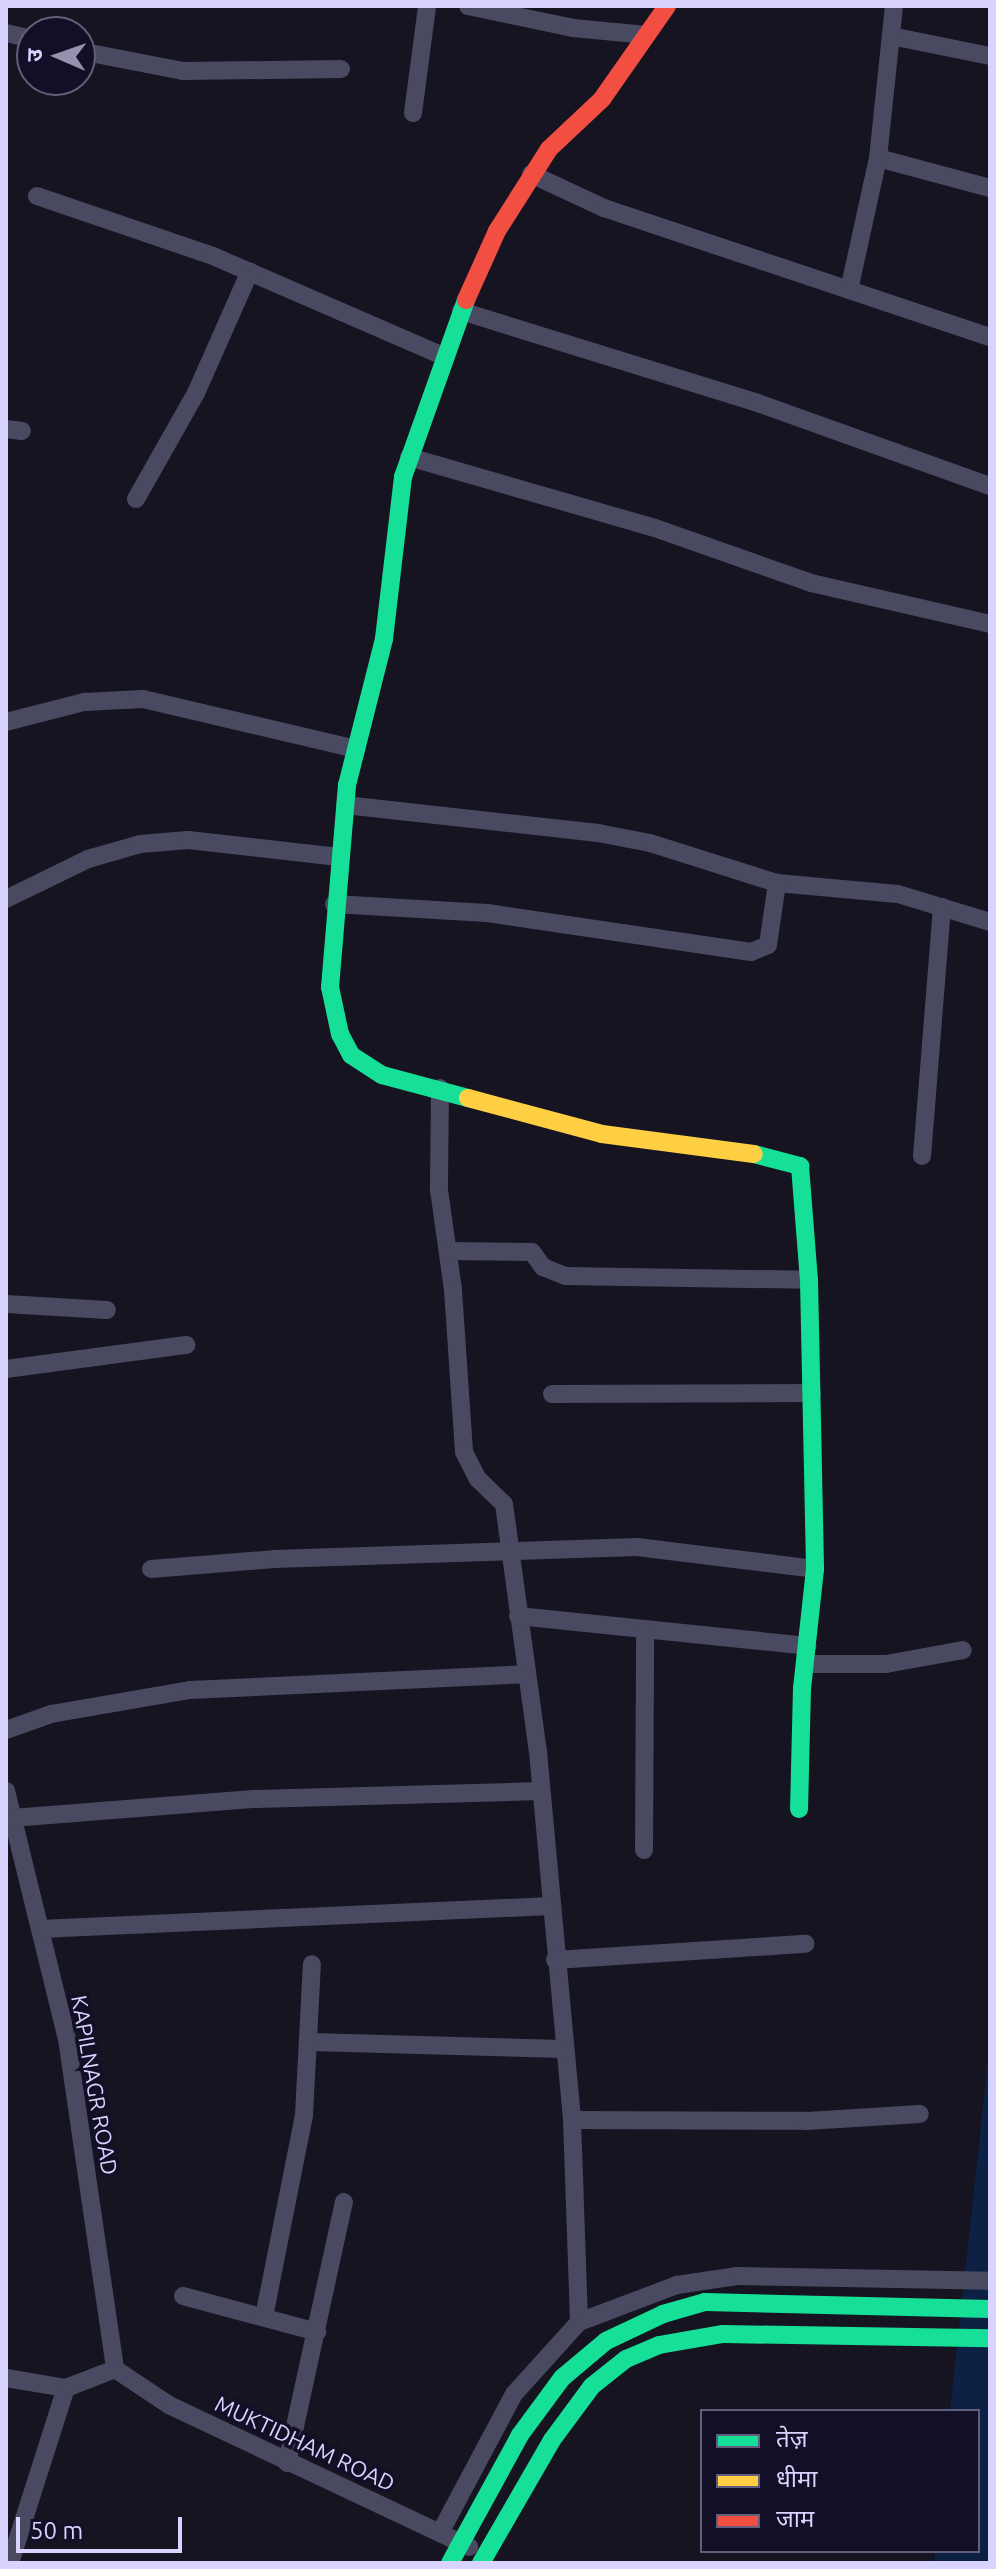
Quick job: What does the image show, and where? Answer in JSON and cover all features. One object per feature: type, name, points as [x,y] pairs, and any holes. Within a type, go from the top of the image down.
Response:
[{"type":"street","points":[[413,113],[427,6]]},
{"type":"street","points":[[468,6],[573,28],[647,35]]},
{"type":"street","points":[[667,6],[602,99],[531,174],[497,231],[443,356],[409,457],[390,603],[345,805],[334,904],[330,987],[340,1034],[351,1055],[382,1075],[440,1088],[602,1134],[794,1161],[804,1179],[815,1569],[806,1655],[799,1809]]},
{"type":"street","points":[[849,290],[878,158],[894,6]]},
{"type":"street","points":[[891,36],[990,56]]},
{"type":"street","points":[[96,54],[183,71],[341,69]]},
{"type":"street","points":[[878,158],[990,188]]},
{"type":"street","points":[[531,174],[604,208],[990,337]]},
{"type":"street","points":[[37,196],[146,229],[443,356]]},
{"type":"street","points":[[136,499],[196,393],[250,271]]},
{"type":"street","points":[[461,311],[755,402],[990,486]]},
{"type":"street","points":[[409,457],[655,528],[811,583],[990,624]]},
{"type":"street","points":[[6,722],[84,702],[143,699],[356,749]]},
{"type":"street","points":[[345,805],[598,833],[650,843],[777,883],[898,894],[990,922]]},
{"type":"street","points":[[6,899],[88,859],[140,844],[188,840],[339,857]]},
{"type":"street","points":[[334,904],[487,913],[751,952],[768,945],[777,883]]},
{"type":"street","points":[[922,1156],[942,907]]},
{"type":"street","points":[[440,1088],[439,1190],[448,1251],[464,1452],[478,1479],[504,1504],[541,1791],[562,2049],[572,2120],[579,2322]]},
{"type":"street","points":[[448,1251],[532,1252],[543,1267],[565,1276],[809,1280]]},
{"type":"street","points":[[6,1304],[107,1310]]},
{"type":"street","points":[[6,1369],[186,1345]]},
{"type":"street","points":[[552,1394],[812,1393]]},
{"type":"street","points":[[151,1569],[274,1559],[637,1547],[815,1569]]},
{"type":"street","points":[[518,1616],[645,1629],[806,1655],[886,1664],[963,1650]]},
{"type":"street","points":[[644,1850],[645,1629]]},
{"type":"street","points":[[6,1730],[51,1714],[190,1690],[524,1674]]},
{"type":"street","name":"KAPILNAGR ROAD","points":[[6,1791],[67,2039],[115,2369]]},
{"type":"street","points":[[12,1818],[256,1799],[541,1791]]},
{"type":"street","points":[[40,1929],[550,1906]]},
{"type":"street","points":[[555,1960],[805,1944]]},
{"type":"street","points":[[264,2317],[304,2115],[312,1964]]},
{"type":"street","points":[[310,2042],[562,2049]]},
{"type":"street","points":[[572,2120],[807,2121],[920,2114]]},
{"type":"street","points":[[287,2463],[344,2202]]},
{"type":"street","points":[[440,2533],[514,2394],[579,2322],[677,2285],[737,2276],[990,2281]]},
{"type":"street","points":[[183,2296],[317,2332]]},
{"type":"street","points":[[450,2563],[520,2435],[562,2378],[606,2341],[663,2314],[705,2302],[990,2309]]},
{"type":"street","points":[[483,2559],[552,2440],[592,2386],[626,2359],[659,2345],[723,2334],[900,2334],[990,2338]]},
{"type":"street","points":[[6,2378],[66,2388],[115,2369]]},
{"type":"street","name":"MUKTIDHAM ROAD","points":[[115,2369],[287,2463],[461,2542],[483,2559]]},
{"type":"street","points":[[10,2563],[66,2388]]},
{"type":"water","points":[[990,2043],[990,2563],[934,2563],[935,2553],[980,2553],[980,2409],[950,2409]]},
{"type":"traffic: fast","points":[[466,300],[403,477],[384,639],[347,785],[330,987],[340,1034],[351,1055],[382,1075],[468,1098]]},
{"type":"traffic: fast","points":[[754,1154],[800,1166],[809,1280],[815,1569],[802,1688],[799,1809]]},
{"type":"traffic: fast","points":[[450,2563],[520,2435],[562,2378],[606,2341],[663,2314],[705,2302],[990,2309]]},
{"type":"traffic: fast","points":[[481,2563],[552,2440],[592,2386],[626,2359],[659,2345],[723,2334],[990,2338]]},
{"type":"traffic: slow","points":[[468,1098],[602,1134],[754,1154]]},
{"type":"traffic: jam","points":[[466,300],[497,231],[549,149],[602,99],[667,6]]}]
